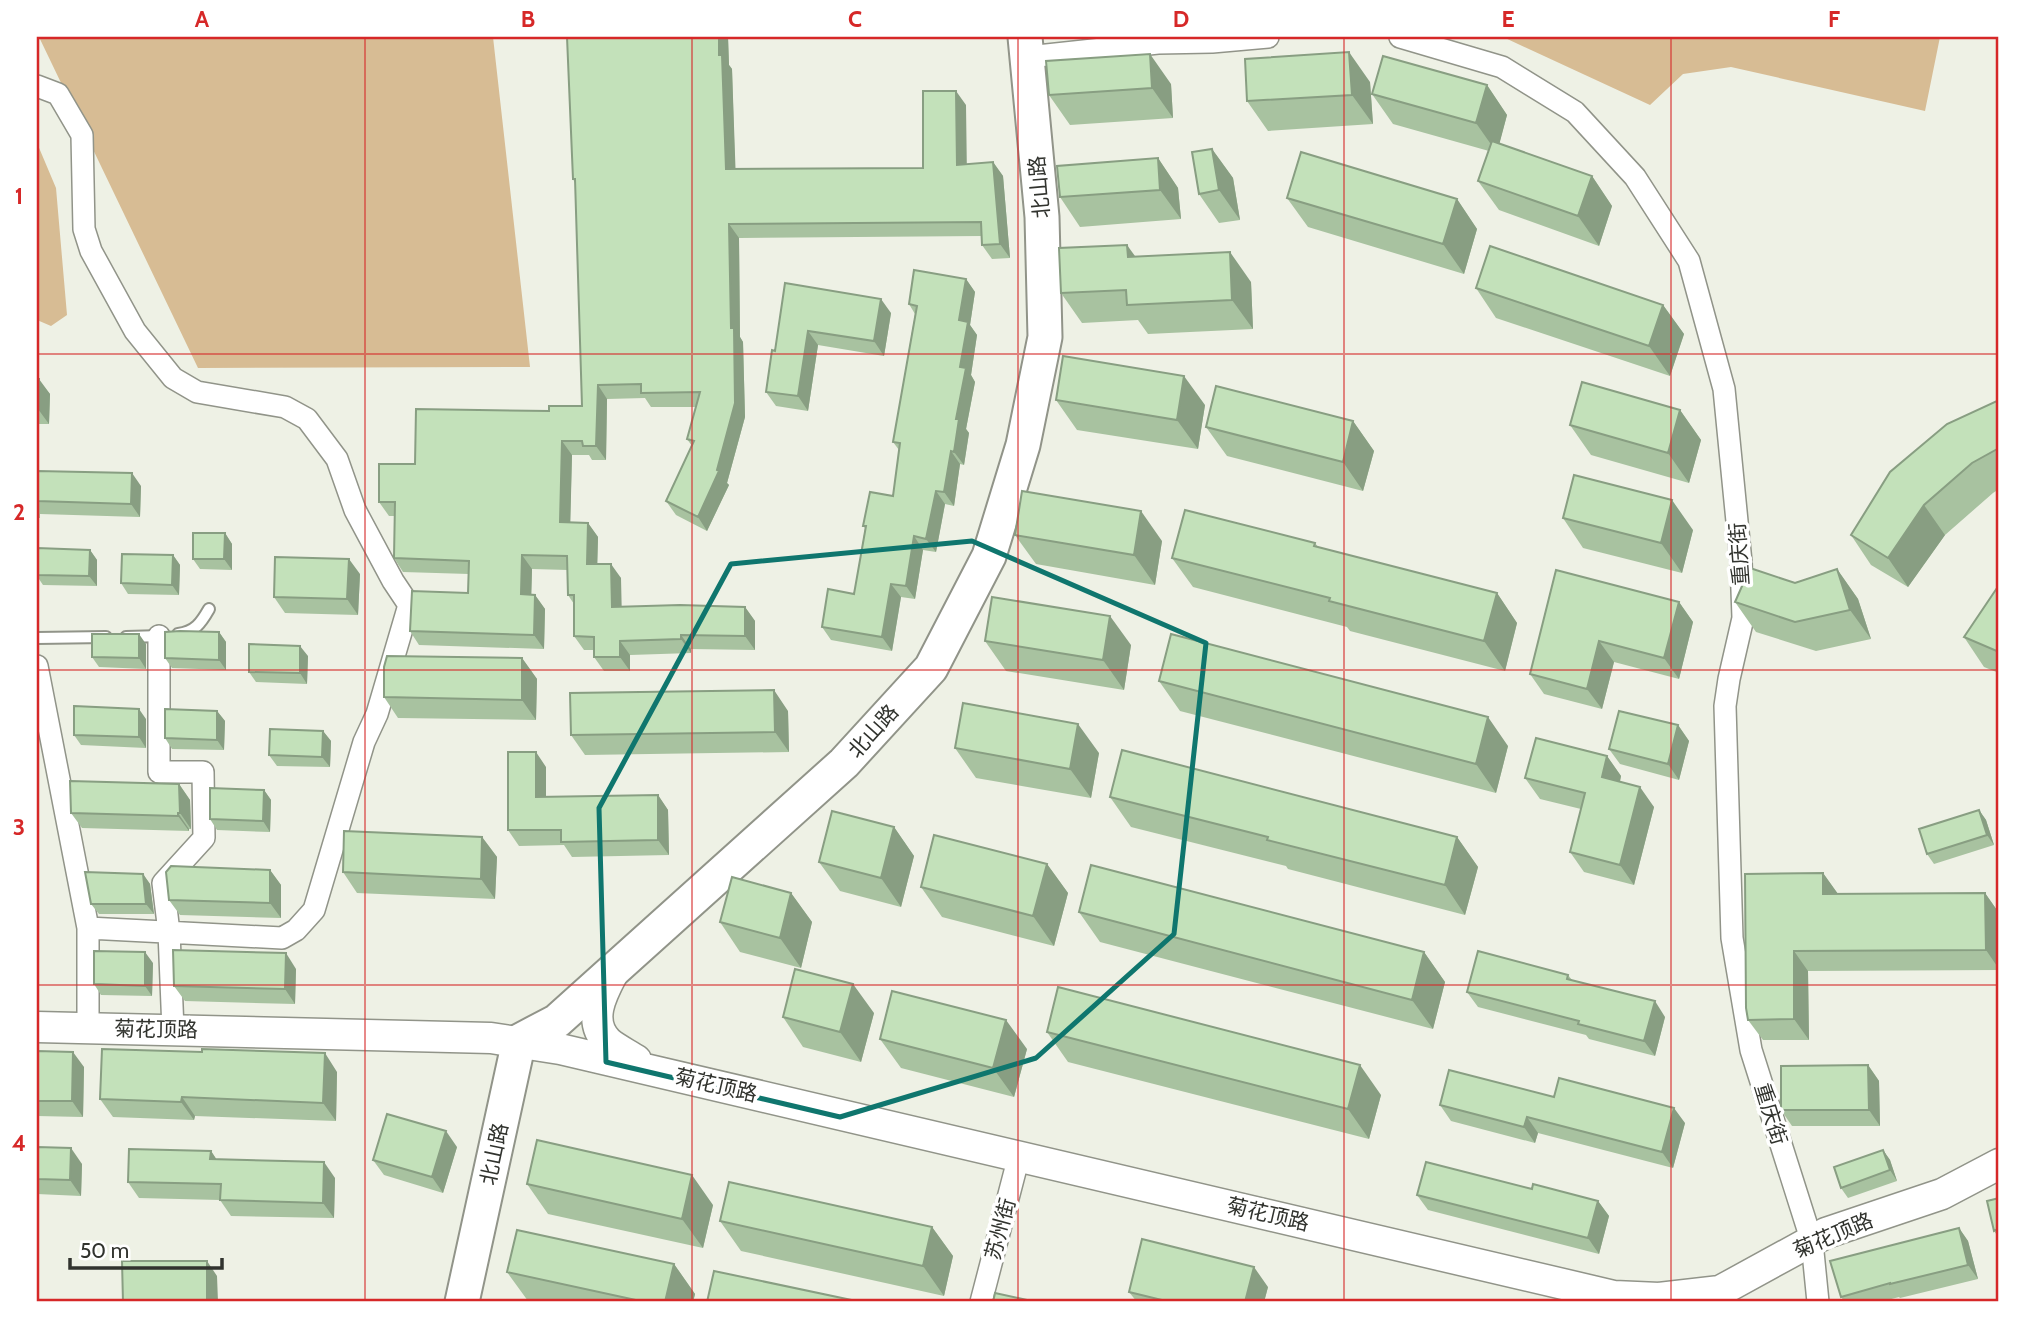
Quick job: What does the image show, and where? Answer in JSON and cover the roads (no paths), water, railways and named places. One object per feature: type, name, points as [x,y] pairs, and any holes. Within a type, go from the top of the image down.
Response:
[{"type":"main road","name":"北山路","points":[[462,1302],[519,1041],[557,1021],[844,763],[931,668],[989,556],[1023,445],[1045,337],[1042,217],[1027,47]]},
{"type":"street","points":[[1027,47],[1157,40],[1212,42],[1268,37]]},
{"type":"street","name":"重庆街","points":[[1400,37],[1502,67],[1575,112],[1635,177],[1689,261],[1724,389],[1741,562],[1743,618],[1729,679],[1726,706],[1732,938],[1751,1050],[1812,1242],[1818,1302]]},
{"type":"street","points":[[37,86],[58,94],[82,135],[84,229],[91,251],[135,331],[173,378],[197,392],[285,407],[307,419],[337,459],[355,510],[409,605],[314,910],[296,930],[282,938],[88,929]]},
{"type":"street","points":[[159,636],[159,772],[203,772],[204,838],[163,883],[169,932],[173,1030]]},
{"type":"street","points":[[37,666],[88,929],[88,1028]]},
{"type":"street","points":[[614,970],[597,1005],[598,1023],[606,1041],[651,1070]]},
{"type":"street","name":"菊花顶路","points":[[37,1027],[491,1038],[519,1041],[1614,1296],[1659,1298],[1720,1291],[1826,1233],[1942,1194],[1999,1164]]},
{"type":"street","points":[[443,1037],[481,1046],[491,1056],[500,1070],[501,1123]]},
{"type":"street","name":"苏州街","points":[[981,1302],[1019,1156]]},
{"type":"lane","points":[[37,638],[188,633],[201,624],[209,609]]}]
